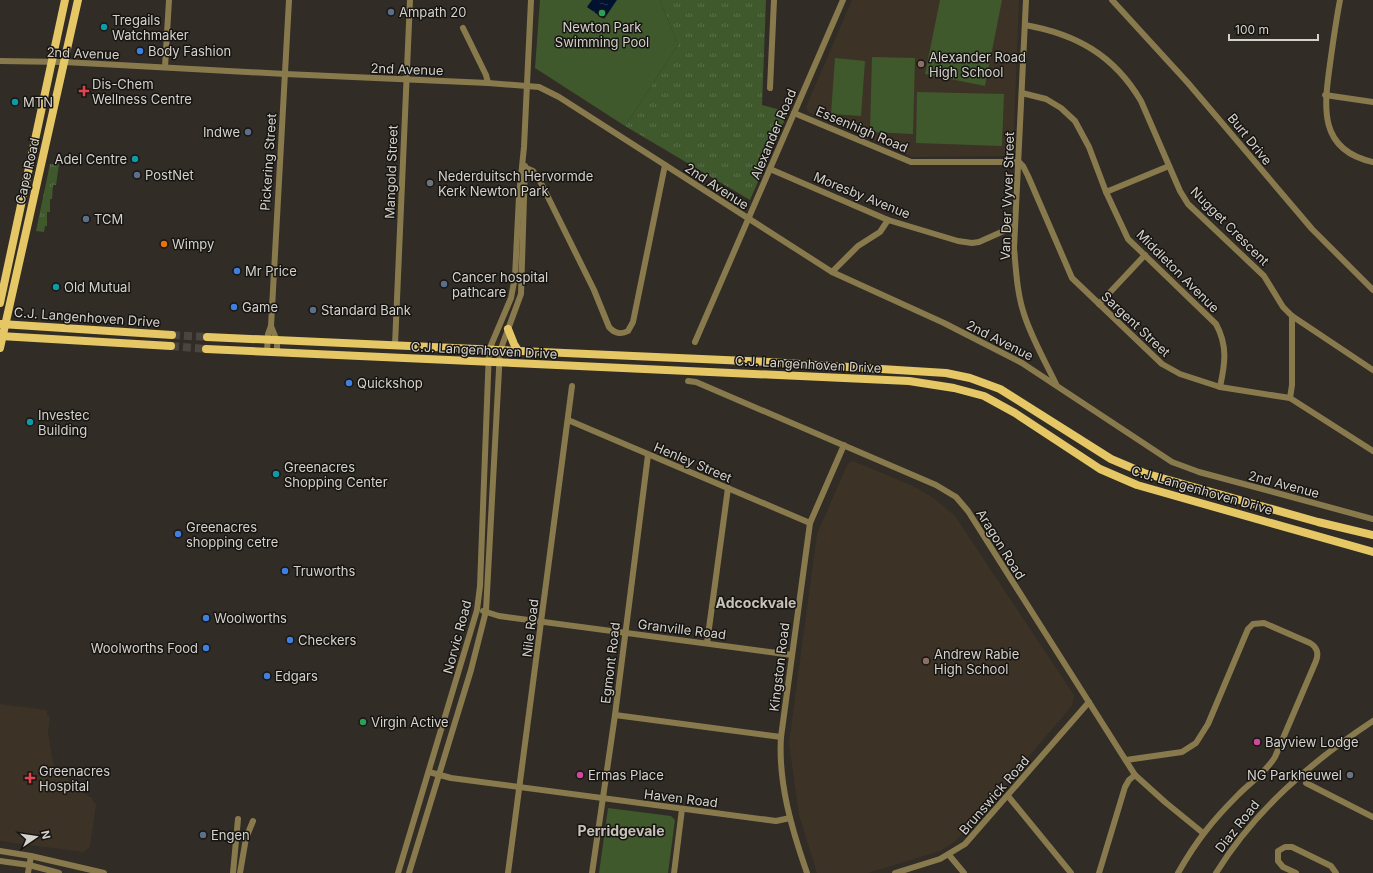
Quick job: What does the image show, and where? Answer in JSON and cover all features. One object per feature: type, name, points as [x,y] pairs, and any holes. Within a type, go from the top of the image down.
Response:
[{"type":"main road","name":"Cape Road","points":[[0,304],[66,0]]},
{"type":"main road","name":"Cape Road","points":[[0,348],[3,324],[78,0]]},
{"type":"main road","name":"C.J. Langenhoven Drive","points":[[3,324],[172,335]]},
{"type":"main road","points":[[508,329],[519,352]]},
{"type":"main road","name":"C.J. Langenhoven Drive","points":[[1,336],[171,346]]},
{"type":"main road","name":"C.J. Langenhoven Drive","points":[[207,337],[912,369],[946,373],[970,378],[1000,389],[1111,459],[1125,466],[1144,473],[1318,522],[1373,535]]},
{"type":"main road","name":"C.J. Langenhoven Drive","points":[[206,349],[909,381],[954,388],[984,396],[996,402],[1076,455],[1100,469],[1124,480],[1157,492],[1373,552]]},
{"type":"street","points":[[165,67],[169,0]]},
{"type":"street","name":"Pickering Street","points":[[267,352],[267,340],[271,326],[289,0]]},
{"type":"street","name":"Mangold Street","points":[[395,345],[410,0]]},
{"type":"street","points":[[531,0],[524,167],[533,171],[540,180],[594,290],[609,327],[618,333],[628,331],[633,322],[665,165]]},
{"type":"street","points":[[770,88],[774,0]]},
{"type":"street","name":"Alexander Road","points":[[695,342],[843,0]]},
{"type":"street","name":"Van Der Vyver Street","points":[[1026,0],[1015,226],[1015,262],[1024,313],[1032,335],[1056,385]]},
{"type":"street","name":"Burt Drive","points":[[1112,0],[1193,89],[1312,229],[1373,290]]},
{"type":"street","points":[[1340,0],[1325,96],[1326,117],[1336,140],[1351,154],[1373,162]]},
{"type":"street","name":"Nugget Crescent","points":[[1025,25],[1057,32],[1075,39],[1102,55],[1117,69],[1141,101],[1180,191],[1188,204],[1264,276],[1283,307],[1292,316],[1373,370]]},
{"type":"street","points":[[463,28],[486,75],[488,83]]},
{"type":"street","name":"2nd Avenue","points":[[0,61],[64,62],[488,83],[539,87],[559,96],[832,272],[944,323],[1022,363],[1172,462],[1184,468],[1373,519]]},
{"type":"street","name":"Middleton Avenue","points":[[1022,93],[1046,99],[1061,108],[1074,122],[1089,147],[1106,192],[1128,239],[1216,324],[1224,342],[1226,355],[1220,387]]},
{"type":"street","points":[[1325,96],[1373,102]]},
{"type":"street","name":"Essenhigh Road","points":[[794,112],[911,162],[1019,162]]},
{"type":"street","name":"Sargent Street","points":[[1019,162],[1024,166],[1069,274],[1166,367],[1195,380],[1220,387],[1290,398],[1373,451]]},
{"type":"street","points":[[1106,192],[1169,166]]},
{"type":"street","name":"Norvic Road","points":[[409,873],[437,776],[471,670],[486,614],[500,351],[521,294],[524,167]]},
{"type":"street","name":"Norvic Road","points":[[398,873],[477,613],[480,586],[489,350],[513,294],[524,167]]},
{"type":"street","name":"Moresby Avenue","points":[[770,169],[888,220],[958,241],[972,243],[1015,226]]},
{"type":"street","points":[[832,272],[858,246],[880,232],[888,220]]},
{"type":"street","points":[[1099,304],[1145,255]]},
{"type":"street","points":[[1290,398],[1292,385],[1292,316]]},
{"type":"street","name":"Pickering Street","points":[[271,326],[277,341],[277,352]]},
{"type":"street","name":"Aragon Road","points":[[688,381],[696,382],[950,492],[961,502],[1135,775],[1202,833]]},
{"type":"street","name":"Nile Road","points":[[508,873],[572,386]]},
{"type":"street","name":"Henley Street","points":[[568,420],[810,523]]},
{"type":"street","name":"Kingston Road","points":[[807,873],[790,818],[781,758],[781,737],[810,523],[844,445]]},
{"type":"street","name":"Egmont Road","points":[[592,873],[615,715],[624,633],[648,455]]},
{"type":"street","points":[[707,642],[728,488]]},
{"type":"street","name":"Granville Road","points":[[477,613],[624,633],[707,642],[792,655]]},
{"type":"street","name":"Diaz Road","points":[[1126,760],[1182,752],[1196,743],[1208,724],[1248,629],[1254,624],[1264,623],[1313,645],[1317,650],[1316,660],[1275,757],[1269,767],[1249,784],[1202,833],[1178,873]]},
{"type":"street","name":"Brunswick Road","points":[[896,873],[949,855],[972,838],[1089,702]]},
{"type":"street","points":[[615,715],[781,737]]},
{"type":"street","name":"Diaz Road","points":[[1216,873],[1243,834],[1283,790],[1331,749],[1373,721]]},
{"type":"street","name":"Haven Road","points":[[428,775],[776,821],[790,818]]},
{"type":"street","points":[[1099,873],[1125,787],[1129,780],[1135,775]]},
{"type":"street","points":[[1306,783],[1373,817]]},
{"type":"street","points":[[1008,796],[1071,873]]},
{"type":"street","points":[[674,873],[682,809]]},
{"type":"street","points":[[233,873],[238,819]]},
{"type":"street","points":[[240,873],[246,838],[253,821]]},
{"type":"street","points":[[1296,873],[1280,864],[1275,849],[1292,847],[1331,866],[1336,873]]},
{"type":"street","points":[[0,851],[31,856],[100,872]]},
{"type":"street","points":[[949,855],[964,873]]},
{"type":"street","points":[[28,873],[31,856]]},
{"type":"street","points":[[0,861],[29,865],[59,873]]},
{"type":"shaded area","name":"Alexander Road High School","points":[[852,0],[1019,0],[1013,151],[1007,156],[912,157],[808,112],[806,107]]},
{"type":"shaded area","name":"Andrew Rabie High School","points":[[853,461],[913,486],[935,499],[955,516],[1074,695],[1072,706],[956,841],[940,851],[868,873],[817,873],[799,815],[789,743],[817,534],[848,463]]},
{"type":"shaded area","name":"Greenacres Hospital","points":[[0,704],[47,710],[47,716],[50,717],[48,733],[53,763],[61,779],[66,776],[76,789],[92,798],[96,804],[90,847],[83,852],[0,841]]},
{"type":"green space","points":[[540,0],[660,0],[678,45],[625,126],[535,68]]},
{"type":"green space","points":[[660,0],[766,0],[762,105],[788,112],[750,200],[625,126],[678,45]]},
{"type":"green space","points":[[940,0],[1002,0],[985,86],[925,74]]},
{"type":"green space","points":[[872,57],[915,58],[913,134],[870,132]]},
{"type":"green space","points":[[835,58],[865,61],[861,116],[831,114]]},
{"type":"green space","points":[[917,92],[1004,94],[1002,146],[916,143]]},
{"type":"green space","points":[[50,164],[59,164],[56,185],[53,185],[52,199],[50,199],[50,212],[47,212],[47,226],[45,226],[44,232],[36,231]]},
{"type":"green space","points":[[608,808],[671,816],[675,820],[668,873],[599,873]]},
{"type":"water","name":"Newton Park Swimming Pool","points":[[592,0],[617,0],[604,19],[587,7]]},
{"type":"tunnel","points":[[172,335],[207,337]]},
{"type":"tunnel","points":[[171,346],[206,349]]},
{"type":"place","name":"Ampath 20","points":[[391,12]]},
{"type":"place","name":"Newton Park Swimming Pool","points":[[602,13]]},
{"type":"place","name":"Tregails Watchmaker","points":[[104,27]]},
{"type":"place","name":"Body Fashion","points":[[140,51]]},
{"type":"place","name":"Alexander Road High School","points":[[921,64]]},
{"type":"place","name":"Dis-Chem Wellness Centre","points":[[84,91]]},
{"type":"place","name":"MTN","points":[[15,102]]},
{"type":"place","name":"Indwe","points":[[248,132]]},
{"type":"place","name":"Adel Centre","points":[[135,159]]},
{"type":"place","name":"PostNet","points":[[137,175]]},
{"type":"place","name":"Nederduitsch Hervormde Kerk Newton Park","points":[[430,183]]},
{"type":"place","name":"TCM","points":[[86,219]]},
{"type":"place","name":"Wimpy","points":[[164,244]]},
{"type":"place","name":"Mr Price","points":[[237,271]]},
{"type":"place","name":"Cancer hospital pathcare","points":[[444,284]]},
{"type":"place","name":"Old Mutual","points":[[56,287]]},
{"type":"place","name":"Game","points":[[234,307]]},
{"type":"place","name":"Standard Bank","points":[[313,310]]},
{"type":"place","name":"Quickshop","points":[[349,383]]},
{"type":"place","name":"Investec Building","points":[[30,422]]},
{"type":"place","name":"Greenacres Shopping Center","points":[[276,474]]},
{"type":"place","name":"Greenacres shopping cetre","points":[[178,534]]},
{"type":"place","name":"Truworths","points":[[285,571]]},
{"type":"place","name":"Woolworths","points":[[206,618]]},
{"type":"place","name":"Checkers","points":[[290,640]]},
{"type":"place","name":"Woolworths Food","points":[[206,648]]},
{"type":"place","name":"Andrew Rabie High School","points":[[926,661]]},
{"type":"place","name":"Edgars","points":[[267,676]]},
{"type":"place","name":"Virgin Active","points":[[363,722]]},
{"type":"place","name":"Bayview Lodge","points":[[1257,742]]},
{"type":"place","name":"Ermas Place","points":[[580,775]]},
{"type":"place","name":"NG Parkheuwel","points":[[1350,775]]},
{"type":"place","name":"Greenacres Hospital","points":[[30,778]]},
{"type":"place","name":"Engen","points":[[203,835]]},
{"type":"district","name":"Adcockvale","points":[[756,602]]},
{"type":"district","name":"Perridgevale","points":[[621,830]]}]
